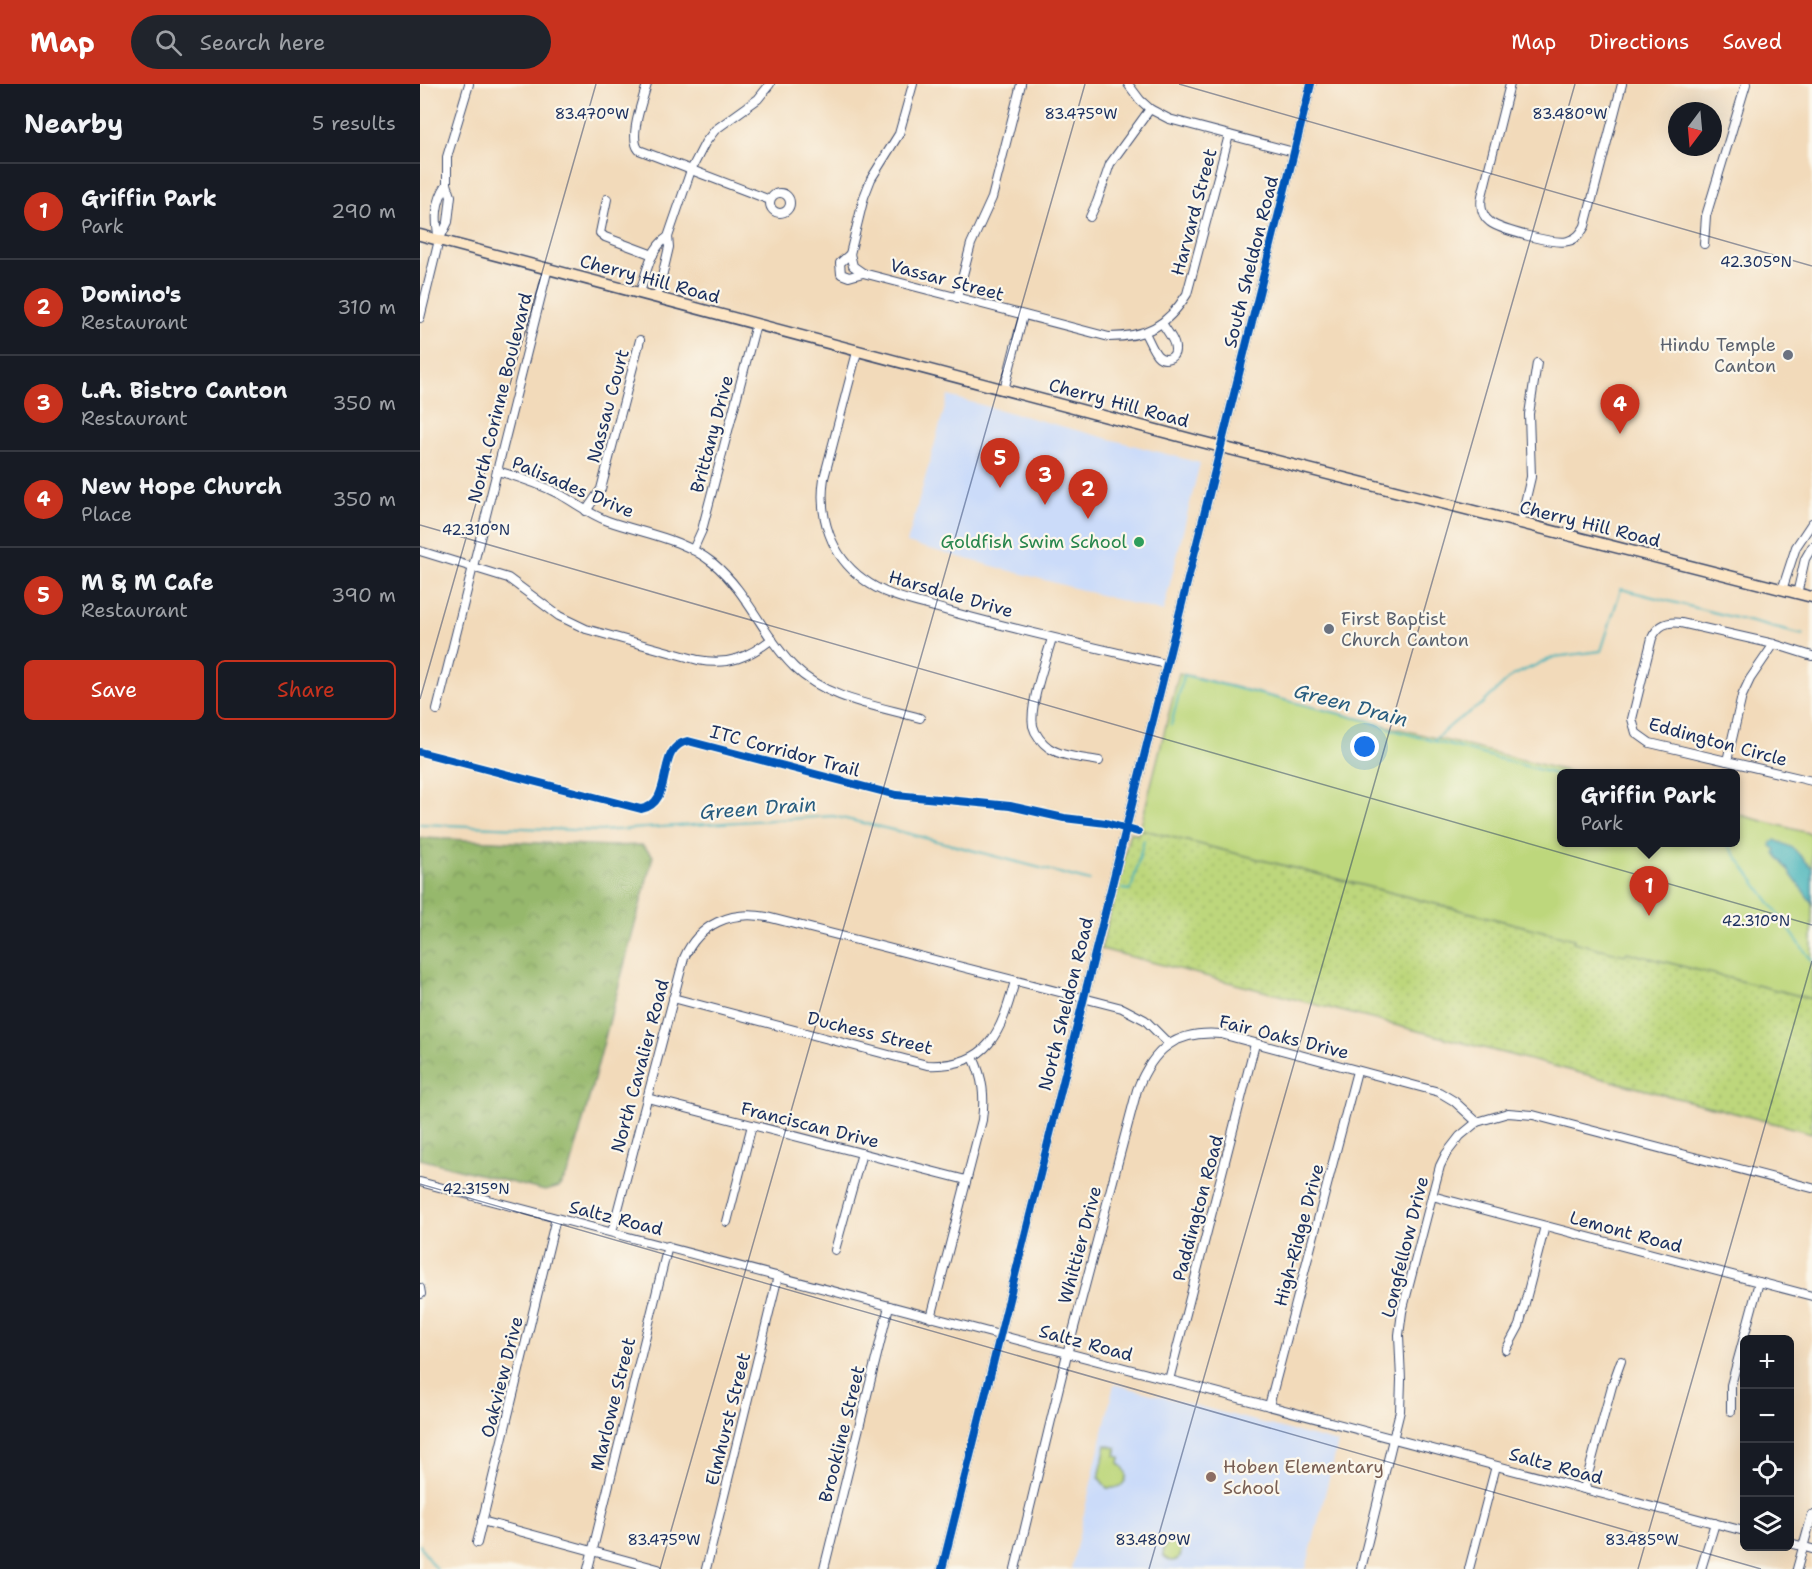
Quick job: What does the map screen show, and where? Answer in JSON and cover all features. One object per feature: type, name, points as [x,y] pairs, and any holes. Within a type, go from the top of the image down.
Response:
[{"type":"main road","name":"Cherry Hill Road","points":[[420,236],[1220,447],[1812,597]]},
{"type":"street","points":[[420,318],[439,240],[448,222],[451,196],[447,184],[448,150],[469,84]]},
{"type":"street","points":[[647,84],[634,133],[636,148],[770,200]]},
{"type":"street","points":[[657,298],[669,247],[668,237],[691,170],[705,143],[715,130],[758,99],[770,84]]},
{"type":"street","points":[[851,258],[867,188],[899,134],[913,84]]},
{"type":"street","points":[[957,298],[971,244],[992,198],[1021,84]]},
{"type":"street","points":[[1128,84],[1149,109],[1169,119],[1294,152]]},
{"type":"street","name":"South Sheldon Road","points":[[1220,447],[1311,84]]},
{"type":"street","points":[[1510,84],[1482,196],[1482,209],[1486,219],[1499,227],[1560,242],[1576,238],[1586,226],[1622,84]]},
{"type":"street","points":[[1704,244],[1706,216],[1746,84]]},
{"type":"street","points":[[1090,217],[1110,164],[1149,109]]},
{"type":"street","name":"Harvard Street","points":[[1023,316],[1109,337],[1145,333],[1162,323],[1180,305],[1191,284],[1229,135]]},
{"type":"street","points":[[439,240],[435,219],[440,195],[447,184]]},
{"type":"street","points":[[607,199],[600,233],[653,255]]},
{"type":"street","points":[[640,293],[659,242],[668,237]]},
{"type":"street","name":"Vassar Street","points":[[863,273],[851,258],[840,263],[840,271],[845,276],[863,273],[1023,316]]},
{"type":"street","name":"North Corinne Boulevard","points":[[437,710],[548,268]]},
{"type":"street","points":[[1004,390],[1023,316]]},
{"type":"street","points":[[1145,333],[1159,357],[1170,358],[1175,347],[1162,323]]},
{"type":"street","name":"Brittany Drive","points":[[693,550],[702,530],[756,324]]},
{"type":"street","name":"Nassau Court","points":[[586,511],[601,489],[640,340]]},
{"type":"street","name":"Harsdale Drive","points":[[857,352],[823,489],[823,508],[826,526],[841,556],[862,579],[888,594],[1052,638],[1166,664]]},
{"type":"street","points":[[1520,524],[1531,477],[1529,414],[1537,363]]},
{"type":"street","name":"North Sheldon Road","points":[[942,1569],[1220,447]]},
{"type":"street","name":"Palisades Drive","points":[[497,471],[542,486],[608,521],[675,541],[693,550],[714,564],[734,584],[793,666],[817,685],[836,694],[920,718]]},
{"type":"street","points":[[1782,590],[1796,547],[1812,523]]},
{"type":"street","points":[[1797,594],[1805,559],[1812,547]]},
{"type":"street","points":[[420,551],[508,578],[559,616],[586,629],[698,660],[716,663],[735,660],[755,651],[772,639]]},
{"type":"street","name":"Eddington Circle","points":[[1812,656],[1774,644],[1672,622],[1657,628],[1652,638],[1632,719],[1636,733],[1650,743],[1812,781]]},
{"type":"street","points":[[1052,638],[1033,711],[1033,728],[1044,744],[1057,752],[1099,761]]},
{"type":"street","points":[[1726,761],[1742,696],[1750,679],[1774,644]]},
{"type":"street","name":"North Cavalier Road","points":[[612,1232],[673,998],[688,950],[701,933],[717,922],[742,914],[767,916],[1015,981]]},
{"type":"street","points":[[1015,981],[1122,1008],[1154,1027],[1169,1044]]},
{"type":"street","name":"Duchess Street","points":[[673,998],[927,1065],[949,1065],[973,1057],[987,1046],[1001,1027],[1015,981]]},
{"type":"street","name":"Fair Oaks Drive","points":[[1169,1044],[1187,1036],[1221,1034],[1439,1092],[1454,1101],[1477,1122]]},
{"type":"street","name":"Whittier Drive","points":[[1015,1569],[1067,1354],[1137,1090],[1149,1063],[1169,1044]]},
{"type":"street","name":"Paddington Road","points":[[1169,1380],[1256,1044]]},
{"type":"street","points":[[931,1318],[984,1106],[982,1080],[973,1057]]},
{"type":"street","name":"High-Ridge Drive","points":[[1269,1406],[1357,1071]]},
{"type":"street","name":"Franciscan Drive","points":[[647,1098],[966,1180]]},
{"type":"street","points":[[1477,1122],[1508,1113],[1533,1115],[1812,1188]]},
{"type":"street","name":"Longfellow Drive","points":[[1361,1569],[1401,1397],[1399,1335],[1402,1312],[1432,1196],[1440,1166],[1446,1154],[1460,1136],[1477,1122]]},
{"type":"street","points":[[727,1222],[752,1125]]},
{"type":"street","points":[[835,1250],[862,1153]]},
{"type":"street","name":"Saltz Road","points":[[420,1182],[1740,1530]]},
{"type":"street","name":"Lemont Road","points":[[1432,1196],[1812,1296]]},
{"type":"street","name":"Oakview Drive","points":[[477,1543],[556,1218]]},
{"type":"street","points":[[1506,1350],[1519,1326],[1545,1226]]},
{"type":"street","name":"Marlowe Street","points":[[588,1569],[668,1246]]},
{"type":"street","name":"Elmhurst Street","points":[[706,1569],[778,1276]]},
{"type":"street","points":[[1731,1412],[1731,1385],[1759,1282]]},
{"type":"street","name":"Brookline Street","points":[[824,1569],[889,1306]]},
{"type":"street","points":[[1584,1489],[1621,1361]]},
{"type":"street","points":[[1469,1569],[1496,1466]]},
{"type":"street","points":[[1797,1569],[1808,1548],[1812,1515]]},
{"type":"street","points":[[483,1521],[657,1569]]},
{"type":"street","points":[[1701,1569],[1715,1523]]},
{"type":"shaded area","points":[[948,396],[1200,463],[1163,612],[907,543]]},
{"type":"shaded area","name":"Hoben Elementary School","points":[[1114,1384],[1338,1443],[1306,1569],[1071,1569]]},
{"type":"green space","points":[[1179,673],[1558,769],[1557,847],[1740,847],[1740,815],[1812,834],[1812,999],[1627,952],[1625,955],[1573,942],[1574,939],[1140,829]]},
{"type":"green space","points":[[1140,829],[1812,999],[1812,1133],[1101,949],[1130,832],[1138,834]]},
{"type":"green space","points":[[420,838],[611,846],[642,845],[653,856],[570,1170],[559,1187],[545,1191],[420,1159]]},
{"type":"green space","points":[[1106,1445],[1117,1448],[1115,1456],[1120,1457],[1119,1463],[1126,1472],[1125,1481],[1118,1487],[1107,1488],[1099,1478]]},
{"type":"green space","points":[[1172,1543],[1178,1546],[1181,1552],[1178,1558],[1172,1561],[1166,1558],[1163,1552],[1166,1546]]},
{"type":"water","points":[[1775,840],[1793,848],[1812,868],[1812,903],[1775,853],[1776,850],[1771,846],[1771,842]]},
{"type":"waterway","points":[[1433,741],[1456,721],[1482,704],[1512,676],[1554,657],[1601,651],[1621,589],[1803,635]]},
{"type":"waterway","name":"Green Drain","points":[[1171,725],[1184,675],[1369,721],[1393,730],[1557,775]]},
{"type":"waterway","name":"Green Drain","points":[[420,824],[599,831],[833,816],[1090,881]]},
{"type":"waterway","name":"Green Drain","points":[[1122,889],[1129,890],[1132,886],[1144,840]]},
{"type":"waterway","name":"Green Drain","points":[[1730,847],[1812,961]]},
{"type":"waterway","points":[[420,1545],[437,1569]]},
{"type":"cycle path","points":[[942,1569],[1311,84]]},
{"type":"cycle path","name":"ITC Corridor Trail","points":[[420,752],[641,809],[652,805],[658,797],[671,753],[678,745],[688,741],[896,795],[1010,806],[1064,818],[1106,823],[1138,832]]},
{"type":"place","name":"Hindu Temple Canton","points":[[1788,355]]},
{"type":"place","name":"New Hope Church","points":[[1620,434]]},
{"type":"place","name":"M & M Cafe","points":[[1000,488]]},
{"type":"place","name":"L.A. Bistro Canton","points":[[1045,505]]},
{"type":"place","name":"Domino's","points":[[1088,519]]},
{"type":"place","name":"Goldfish Swim School","points":[[1139,542]]},
{"type":"place","name":"First Baptist Church Canton","points":[[1329,629]]},
{"type":"place","name":"Griffin Park","points":[[1649,916]]},
{"type":"place","name":"Hoben Elementary School","points":[[1211,1477]]}]
